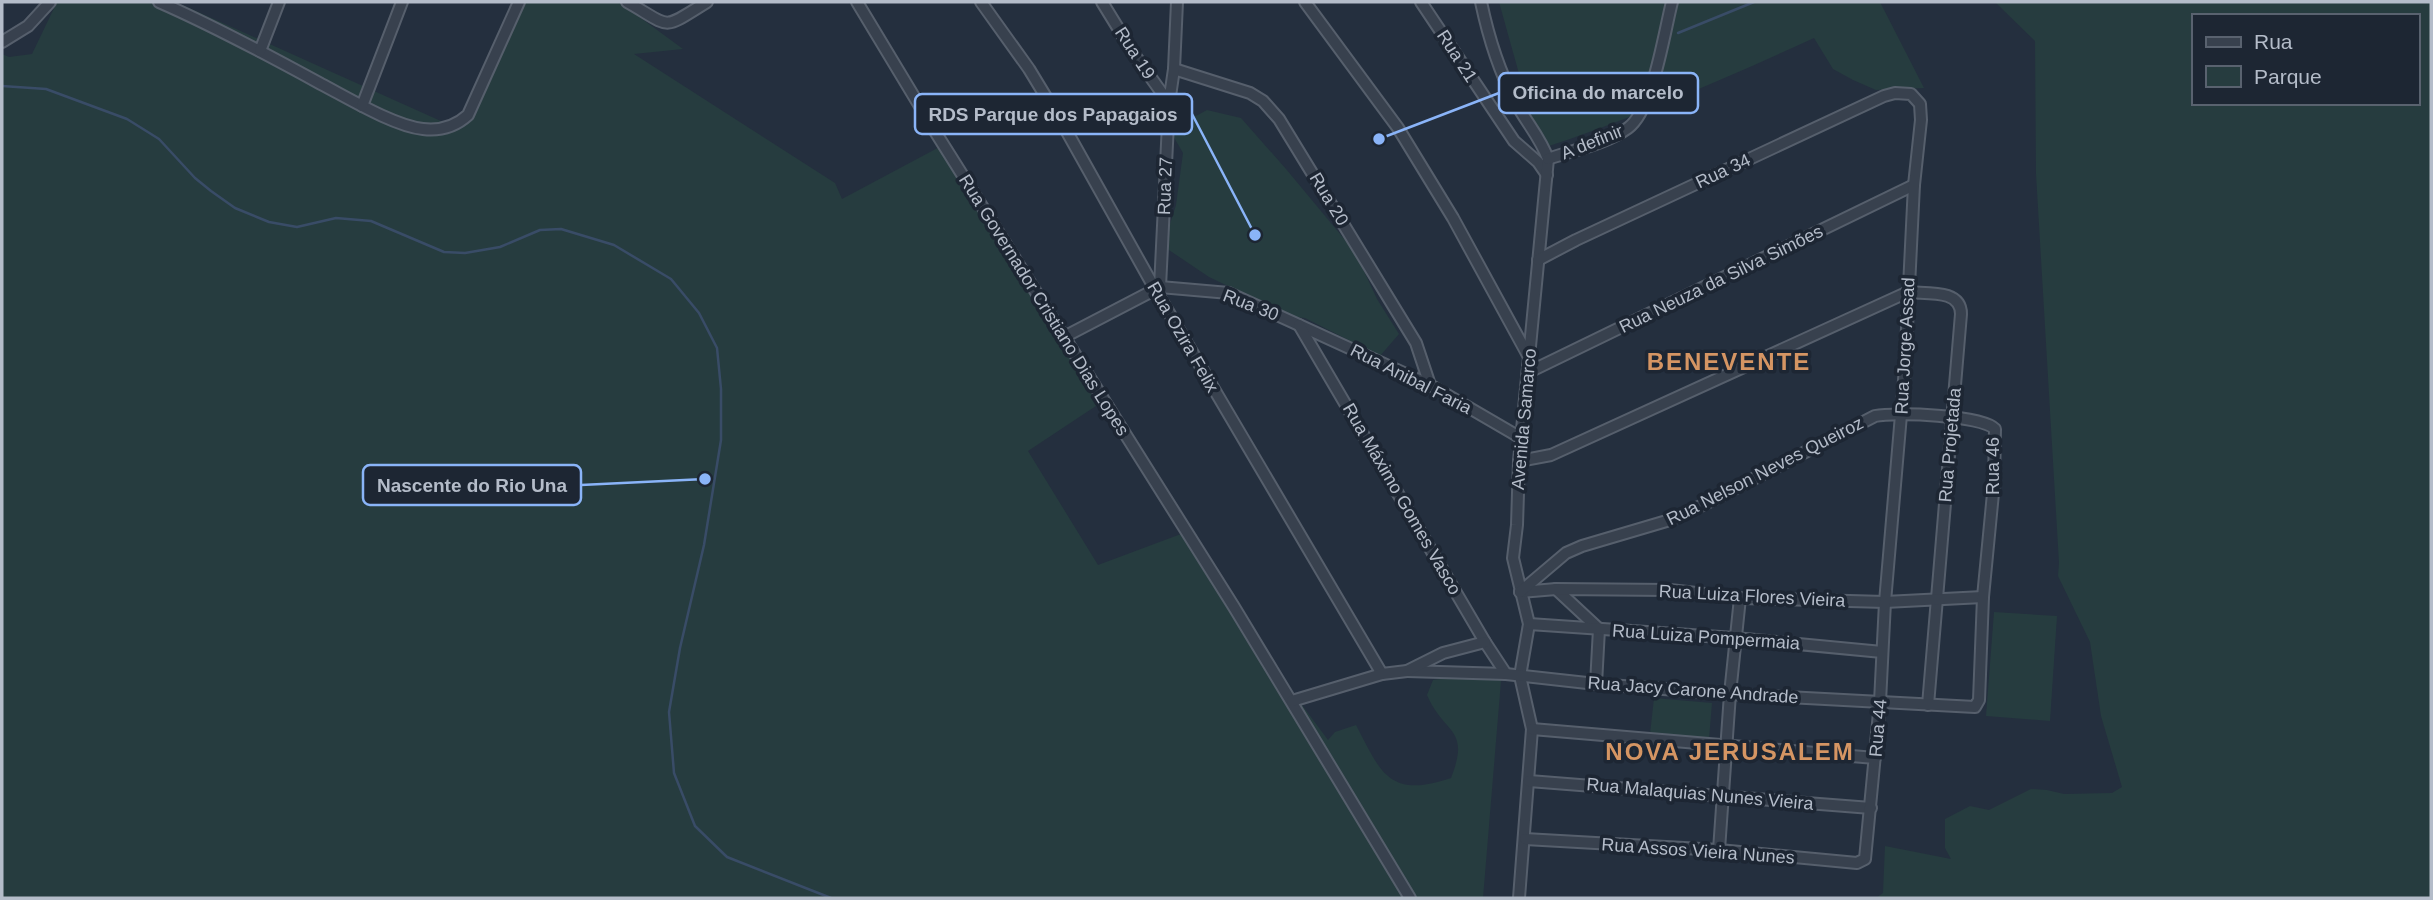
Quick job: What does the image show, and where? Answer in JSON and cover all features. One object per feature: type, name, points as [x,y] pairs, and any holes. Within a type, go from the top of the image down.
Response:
[{"type":"street","points":[[2,42],[29,26],[50,2]]},
{"type":"street","points":[[159,2],[171,4],[362,106],[422,129],[451,126],[468,115],[519,2]]},
{"type":"street","points":[[260,51],[279,2]]},
{"type":"street","points":[[362,106],[402,2]]},
{"type":"street","points":[[627,2],[658,22],[669,24],[707,2]]},
{"type":"street","name":"Rua Governador Cristiano Dias Lopes","points":[[856,2],[1234,607],[1410,898]]},
{"type":"street","name":"Rua Ozira Felix","points":[[981,2],[1029,69],[1066,130],[1382,674]]},
{"type":"street","name":"Rua 19","points":[[1102,2],[1169,103]]},
{"type":"street","name":"Rua 27","points":[[1157,288],[1177,2]]},
{"type":"street","points":[[1305,2],[1398,128],[1453,218],[1530,359]]},
{"type":"street","name":"Rua 21","points":[[1421,2],[1514,141],[1538,162],[1547,175]]},
{"type":"street","name":"A definir","points":[[1481,2],[1498,61],[1513,99],[1542,144],[1548,159],[1617,135],[1639,117],[1648,100],[1672,2]]},
{"type":"street","name":"Rua 20","points":[[1174,69],[1250,93],[1263,101],[1279,119],[1416,342],[1430,385]]},
{"type":"street","name":"Rua 34","points":[[1538,260],[1884,96],[1895,93],[1911,94]]},
{"type":"street","name":"Rua Jorge Assad","points":[[1885,603],[1902,414],[1914,185],[1922,111],[1917,99],[1911,94]]},
{"type":"street","name":"Avenida Samarco","points":[[1520,676],[1529,624],[1513,558],[1521,438],[1548,159]]},
{"type":"street","name":"Rua Neuza da Silva Simões","points":[[1529,372],[1914,185]]},
{"type":"street","points":[[1064,337],[1157,288]]},
{"type":"street","name":"Rua 30","points":[[1157,288],[1229,293],[1299,325]]},
{"type":"street","points":[[1519,461],[1551,455],[1908,292]]},
{"type":"street","name":"Rua Projetada","points":[[1908,292],[1951,296],[1958,300],[1961,306],[1928,705]]},
{"type":"street","name":"Rua Anibal Faria","points":[[1299,325],[1430,385],[1521,438]]},
{"type":"street","name":"Rua Máximo Gomes Vasco","points":[[1299,325],[1506,674]]},
{"type":"street","name":"Rua Nelson Neves Queiroz","points":[[1520,592],[1566,553],[1670,520],[1787,463],[1868,419],[1883,414],[1902,414]]},
{"type":"street","name":"Rua 46","points":[[1902,414],[1983,422],[1995,429],[1992,527],[1983,597]]},
{"type":"street","points":[[1556,589],[1599,629],[1597,684]]},
{"type":"street","name":"Rua Luiza Flores Vieira","points":[[1520,592],[1556,589],[1670,590],[1740,598],[1885,603],[1983,597]]},
{"type":"street","name":"Rua Jacy Carone Andrade","points":[[1406,671],[1506,674],[1730,694],[1972,708],[1978,704],[1983,597]]},
{"type":"street","points":[[1719,850],[1740,598]]},
{"type":"street","name":"Rua 44","points":[[1867,854],[1885,603]]},
{"type":"street","name":"Rua Luiza Pompermaia","points":[[1529,624],[1735,638],[1882,652]]},
{"type":"street","points":[[1292,701],[1382,674],[1406,671],[1443,653],[1485,642]]},
{"type":"street","points":[[1519,898],[1532,729],[1520,676]]},
{"type":"street","points":[[1532,729],[1875,758]]},
{"type":"street","name":"Rua Malaquias Nunes Vieira","points":[[1529,781],[1871,808]]},
{"type":"street","name":"Rua Assos Vieira Nunes","points":[[1525,839],[1719,850],[1857,863],[1862,862],[1867,854]]},
{"type":"green space","points":[[57,2],[176,2],[443,122],[460,119],[469,112],[514,2],[619,2],[683,49],[634,54],[835,183],[842,199],[947,143],[1108,398],[1028,451],[1098,565],[1189,531],[1279,674],[1328,740],[1335,732],[1356,725],[1381,768],[1400,783],[1430,784],[1451,778],[1458,749],[1457,740],[1427,695],[1433,680],[1502,669],[1483,898],[2,898],[2,54],[9,57],[32,54]]},
{"type":"green space","points":[[1499,2],[1880,2],[1924,88],[1876,90],[1853,80],[1833,69],[1814,38],[1678,97],[1540,149]]},
{"type":"green space","points":[[1995,2],[2431,2],[2431,898],[1876,898],[1883,893],[1885,846],[1951,859],[1945,848],[1945,819],[1970,806],[1989,810],[2031,789],[2064,794],[2112,793],[2122,787],[2101,716],[2090,642],[2058,576],[2036,174],[2035,41]]},
{"type":"green space","points":[[1207,110],[1241,118],[1355,252],[1377,299],[1399,334],[1380,356],[1305,318],[1293,317],[1209,277],[1163,246],[1176,205],[1183,153],[1168,127],[1189,112],[1196,116]]},
{"type":"green space","points":[[1994,612],[2057,616],[2050,721],[1986,716]]},
{"type":"green space","points":[[1654,698],[1712,703],[1709,739],[1650,734]]},
{"type":"waterway","points":[[1678,33],[1754,2]]},
{"type":"waterway","points":[[2,86],[46,89],[127,119],[159,139],[195,178],[211,191],[235,208],[269,222],[297,227],[336,218],[371,221],[444,252],[465,253],[500,247],[540,230],[561,229],[614,245],[671,279],[699,313],[717,348],[721,389],[721,440],[704,545],[680,648],[669,712],[674,773],[695,826],[727,857],[831,898]]},
{"type":"place","name":"Oficina do marcelo","points":[[1379,139]]},
{"type":"place","name":"RDS Parque dos Papagaios","points":[[1255,235]]},
{"type":"place","name":"Nascente do Rio Una","points":[[705,479]]},
{"type":"district","name":"BENEVENTE","points":[[1729,362]]},
{"type":"district","name":"NOVA JERUSALEM","points":[[1730,752]]}]
